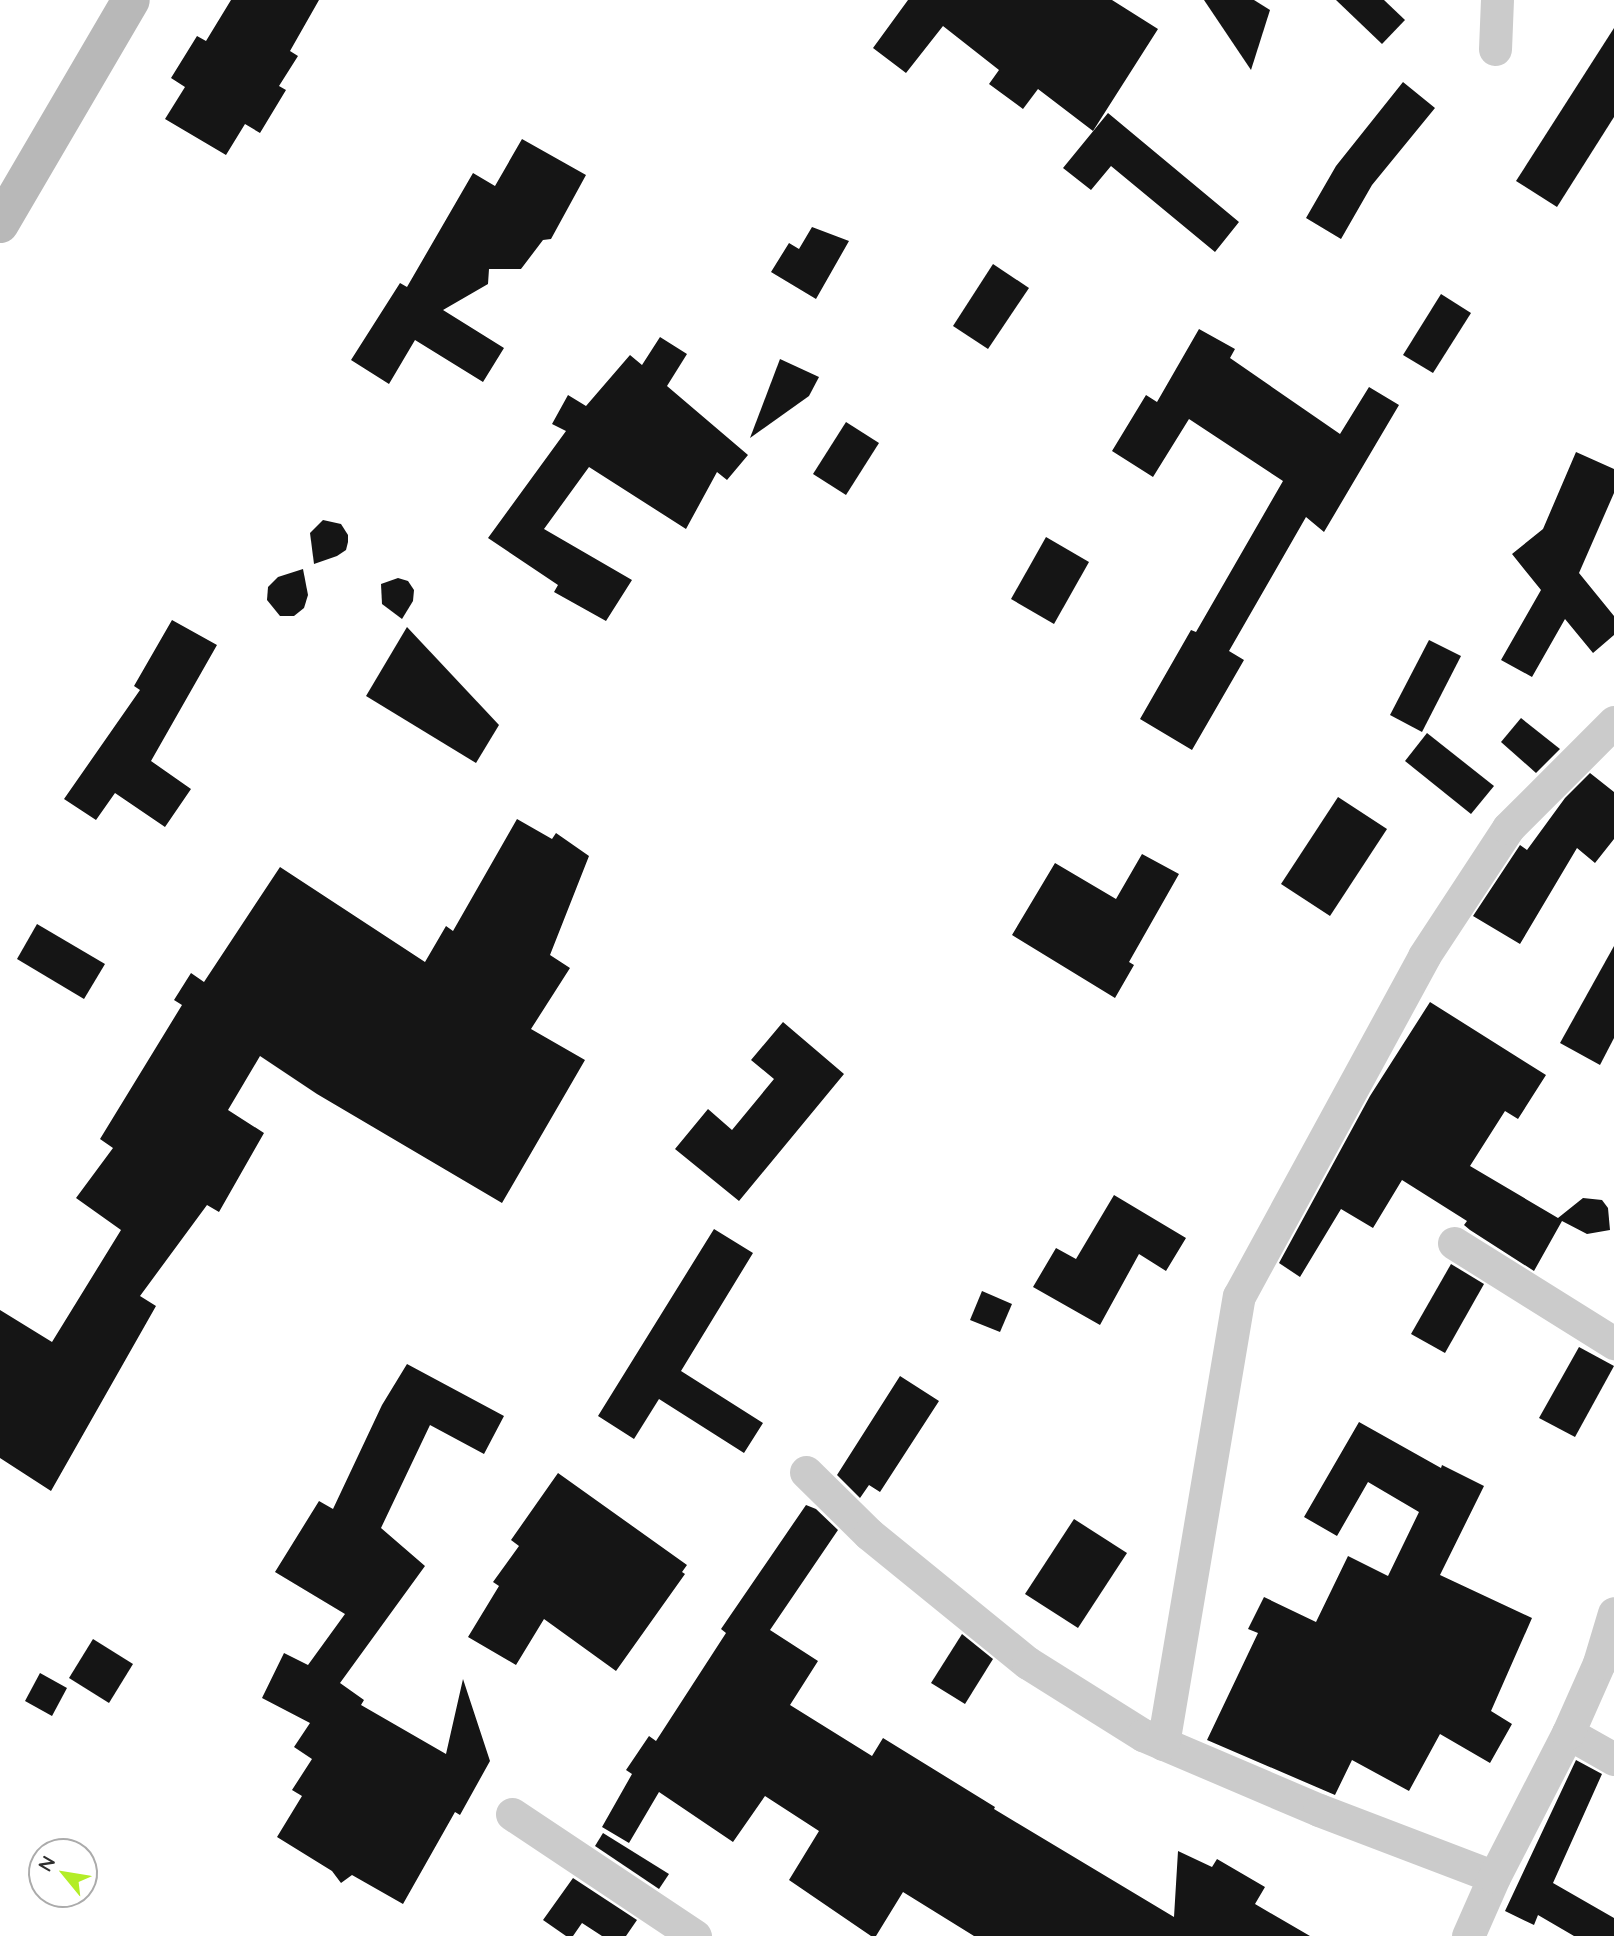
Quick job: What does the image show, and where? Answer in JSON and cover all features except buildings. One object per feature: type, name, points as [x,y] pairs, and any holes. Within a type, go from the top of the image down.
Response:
[{"type":"main road","points":[[0,224],[131,0]]},
{"type":"street","points":[[1495,49],[1497,0]]},
{"type":"street","points":[[1163,1744],[1239,1296],[1424,956],[1492,851],[1508,828],[1614,722]]},
{"type":"street","points":[[1454,1243],[1614,1343]]},
{"type":"street","points":[[806,1472],[869,1534],[1028,1663],[1143,1735],[1319,1810],[1494,1877]]},
{"type":"street","points":[[1468,1936],[1494,1877],[1568,1733],[1599,1663],[1614,1613]]},
{"type":"street","points":[[1568,1733],[1614,1759]]},
{"type":"street","points":[[512,1814],[695,1936]]}]
